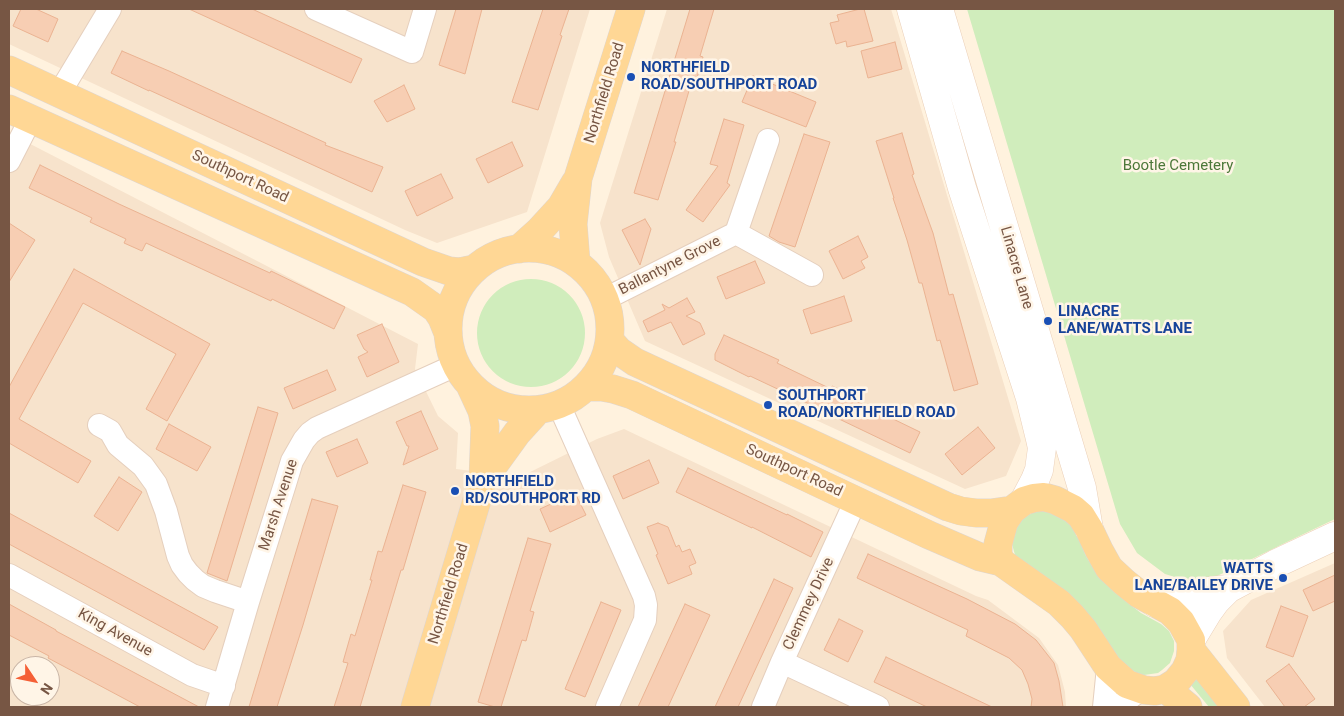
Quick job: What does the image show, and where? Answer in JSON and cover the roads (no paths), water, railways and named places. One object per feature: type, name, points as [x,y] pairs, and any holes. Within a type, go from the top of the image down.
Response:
[{"type":"main road","name":"Northfield Road","points":[[576,262],[573,224],[578,178],[631,9]]},
{"type":"main road","name":"Southport Road","points":[[9,70],[423,262],[449,271],[460,272],[474,269]]},
{"type":"main road","points":[[20,115],[412,292],[436,309],[448,333]]},
{"type":"main road","name":"Northfield Road","points":[[519,249],[561,207],[578,178]]},
{"type":"main road","points":[[539,248],[558,253],[576,262],[588,273],[598,285],[605,299],[611,327],[607,354],[602,366],[587,387],[574,397],[549,407],[519,410],[501,406],[484,397],[463,375],[450,347],[448,333],[449,315],[454,298],[474,269],[488,259],[503,252],[539,248]]},
{"type":"main road","points":[[610,341],[619,351],[641,365],[948,507],[976,514],[991,513],[1018,506],[1034,498],[1044,497],[1073,509],[1081,516],[1089,529],[1109,568],[1132,588],[1170,612],[1181,622],[1191,645],[1236,707]]},
{"type":"main road","name":"Northfield Road","points":[[415,707],[484,480],[485,426],[482,411],[463,375]]},
{"type":"main road","name":"Southport Road","points":[[587,387],[613,389],[632,396],[980,557],[1001,562]]},
{"type":"main road","name":"Northfield Road","points":[[484,480],[517,433],[549,407]]},
{"type":"main road","points":[[1018,506],[1004,522],[998,544],[998,554],[1001,562],[1026,581],[1042,590],[1065,610],[1083,629],[1108,667],[1127,684],[1154,690],[1188,707]]},
{"type":"main road","points":[[1154,690],[1176,682],[1190,660],[1191,645]]},
{"type":"street","points":[[59,94],[110,9]]},
{"type":"street","points":[[316,9],[412,52],[425,9]]},
{"type":"street","name":"Linacre Lane","points":[[911,9],[962,188],[1030,398],[1042,448],[1039,470],[1035,480],[1018,506]]},
{"type":"street","name":"Linacre Lane","points":[[939,9],[1082,488],[1089,529]]},
{"type":"street","points":[[9,161],[20,115]]},
{"type":"street","name":"Ballantyne Grove","points":[[605,299],[736,233],[768,140]]},
{"type":"street","name":"Ballantyne Grove","points":[[736,233],[812,275]]},
{"type":"street","name":"Marsh Avenue","points":[[217,707],[248,602],[297,450],[316,428],[463,375]]},
{"type":"street","points":[[549,407],[644,596],[646,605],[645,620],[607,707]]},
{"type":"street","points":[[99,425],[110,431],[118,445],[143,466],[156,484],[166,511],[178,556],[188,574],[209,588],[248,602]]},
{"type":"street","name":"Clemmey Drive","points":[[763,707],[856,500]]},
{"type":"street","points":[[1191,645],[1208,612],[1228,589],[1275,564],[1335,536]]},
{"type":"street","name":"King Avenue","points":[[9,575],[192,675],[224,686]]},
{"type":"street","points":[[1154,603],[1170,603],[1210,591],[1228,589]]},
{"type":"street","points":[[782,662],[878,707]]},
{"type":"street","points":[[1104,707],[1108,667]]},
{"type":"street","points":[[1119,707],[1135,694],[1154,690]]},
{"type":"place","name":"NORTHFIELD ROAD/SOUTHPORT ROAD","points":[[631,77]]},
{"type":"place","name":"LINACRE LANE/WATTS LANE","points":[[1048,321]]},
{"type":"place","name":"SOUTHPORT ROAD/NORTHFIELD ROAD","points":[[768,405]]},
{"type":"place","name":"NORTHFIELD RD/SOUTHPORT RD","points":[[455,491]]},
{"type":"place","name":"WATTS LANE/BAILEY DRIVE","points":[[1283,578]]},
{"type":"park label","name":"Bootle Cemetery","points":[[1178,166]]}]
